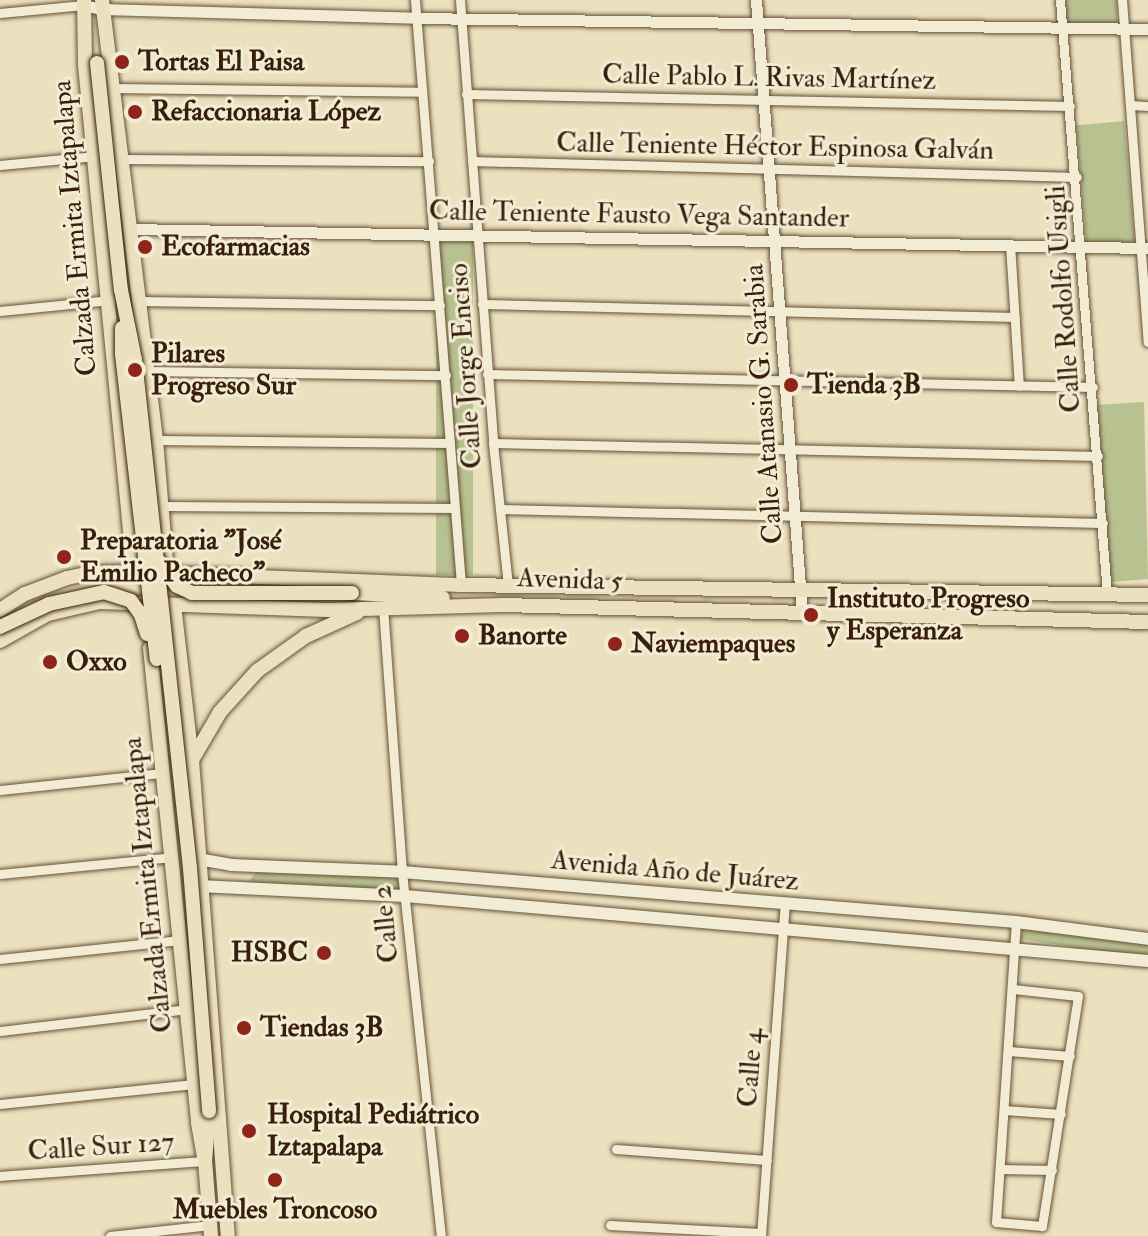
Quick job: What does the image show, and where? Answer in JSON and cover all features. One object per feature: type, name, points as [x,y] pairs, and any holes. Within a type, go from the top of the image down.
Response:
[{"type":"main road","name":"Calzada Ermita Iztapalapa","points":[[84,2],[85,65],[134,572]]},
{"type":"main road","name":"Calzada Ermita Iztapalapa","points":[[102,4],[156,440],[167,574]]},
{"type":"main road","name":"Calzada Ermita Iztapalapa","points":[[86,22],[97,63],[121,290],[135,360],[190,868],[209,1111],[205,1161]]},
{"type":"main road","name":"Calzada Ermita Iztapalapa","points":[[135,276],[122,328],[157,657],[168,750],[185,844],[198,859]]},
{"type":"main road","points":[[130,527],[145,534],[154,533],[163,513]]},
{"type":"main road","points":[[154,545],[168,577],[181,589],[192,593],[432,596],[467,605]]},
{"type":"main road","name":"Avenida 5","points":[[0,610],[25,594],[67,578],[134,572],[461,585],[1148,595]]},
{"type":"main road","points":[[0,627],[61,599],[83,594],[114,593],[126,597],[138,610],[157,657]]},
{"type":"main road","name":"Avenida 5","points":[[0,641],[37,619],[99,602],[327,610],[467,605],[1148,622]]},
{"type":"main road","name":"Calzada Ermita Iztapalapa","points":[[145,604],[210,1230]]},
{"type":"main road","name":"Calzada Ermita Iztapalapa","points":[[174,605],[192,760],[199,886],[228,1236]]},
{"type":"main road","points":[[192,760],[231,698],[273,658],[323,627],[381,607]]},
{"type":"main road","points":[[154,678],[166,666],[182,674]]},
{"type":"main road","name":"Avenida Año de Juárez","points":[[198,859],[231,865],[402,872],[1016,922],[1148,939]]},
{"type":"main road","points":[[231,865],[231,886]]},
{"type":"main road","points":[[492,904],[495,881]]},
{"type":"main road","name":"Avenida Año de Juárez","points":[[199,886],[405,896],[1148,961]]},
{"type":"street","name":"Calle Jorge Enciso","points":[[415,0],[436,236],[461,585]]},
{"type":"street","name":"Calle Jorge Enciso","points":[[460,0],[487,374],[508,586]]},
{"type":"street","name":"Calle Atanasio G. Sarabia","points":[[756,0],[802,613]]},
{"type":"street","name":"Calle Rodolfo Usigli","points":[[1060,0],[1077,177],[1107,594]]},
{"type":"street","points":[[1122,0],[1132,105],[1143,176],[1148,342]]},
{"type":"street","points":[[0,13],[84,2],[417,18],[1148,29]]},
{"type":"street","points":[[112,88],[422,92]]},
{"type":"street","name":"Calle Pablo L. Rivas Martínez","points":[[466,94],[1070,106]]},
{"type":"street","points":[[1132,105],[1148,106]]},
{"type":"street","points":[[0,165],[96,156]]},
{"type":"street","points":[[121,159],[429,161]]},
{"type":"street","name":"Calle Teniente Héctor Espinosa Galván","points":[[472,161],[1077,177]]},
{"type":"street","name":"Calle Teniente Fausto Vega Santander","points":[[129,229],[1145,248]]},
{"type":"street","points":[[1010,244],[1019,386]]},
{"type":"street","points":[[0,311],[110,300]]},
{"type":"street","points":[[138,301],[440,305]]},
{"type":"street","points":[[482,304],[1015,317]]},
{"type":"street","points":[[148,371],[446,375]]},
{"type":"street","points":[[487,374],[787,383],[1093,387]]},
{"type":"street","points":[[156,440],[450,443]]},
{"type":"street","points":[[493,443],[1098,456]]},
{"type":"street","points":[[163,513],[455,508]]},
{"type":"street","points":[[500,509],[1103,523]]},
{"type":"street","name":"Calle 2","points":[[381,607],[402,872],[441,1236]]},
{"type":"street","points":[[0,790],[163,773]]},
{"type":"street","points":[[0,874],[172,857]]},
{"type":"street","name":"Calle 4","points":[[761,1235],[785,904]]},
{"type":"street","points":[[1013,989],[1078,996],[1042,1226],[996,1222],[1016,922]]},
{"type":"street","points":[[0,959],[180,940]]},
{"type":"street","points":[[0,1031],[186,1009]]},
{"type":"street","points":[[1009,1051],[1070,1056]]},
{"type":"street","points":[[0,1104],[194,1084]]},
{"type":"street","points":[[1004,1110],[1061,1114]]},
{"type":"street","points":[[616,1149],[767,1160]]},
{"type":"street","name":"Calle Sur 127","points":[[0,1176],[205,1161]]},
{"type":"street","points":[[1000,1169],[1052,1170]]},
{"type":"street","points":[[610,1225],[761,1235]]},
{"type":"street","points":[[110,1236],[210,1230]]},
{"type":"green space","points":[[1063,0],[1117,0],[1117,23],[1063,23]]},
{"type":"green space","points":[[1124,121],[1135,242],[1087,246],[1076,125]]},
{"type":"green space","points":[[436,242],[473,242],[473,575],[436,575]]},
{"type":"green space","points":[[1144,402],[1148,579],[1110,582],[1096,405]]},
{"type":"green space","points":[[257,871],[397,875],[400,894],[246,885]]},
{"type":"green space","points":[[1023,927],[1148,942],[1148,959],[1021,939]]},
{"type":"place","name":"Tortas El Paisa","points":[[122,62]]},
{"type":"place","name":"Refaccionaria López","points":[[135,112]]},
{"type":"place","name":"Ecofarmacias","points":[[145,247]]},
{"type":"place","name":"Pilares Progreso Sur","points":[[135,370]]},
{"type":"place","name":"Tienda 3B","points":[[791,385]]},
{"type":"place","name":"Preparatoria \"José Emilio Pacheco\"","points":[[64,557]]},
{"type":"place","name":"Instituto Progreso y Esperanza","points":[[811,615]]},
{"type":"place","name":"Banorte","points":[[462,636]]},
{"type":"place","name":"Naviempaques","points":[[615,644]]},
{"type":"place","name":"Oxxo","points":[[50,662]]},
{"type":"place","name":"HSBC","points":[[324,953]]},
{"type":"place","name":"Tiendas 3B","points":[[244,1028]]},
{"type":"place","name":"Hospital Pediátrico Iztapalapa","points":[[249,1131]]},
{"type":"place","name":"Muebles Troncoso","points":[[275,1180]]}]
